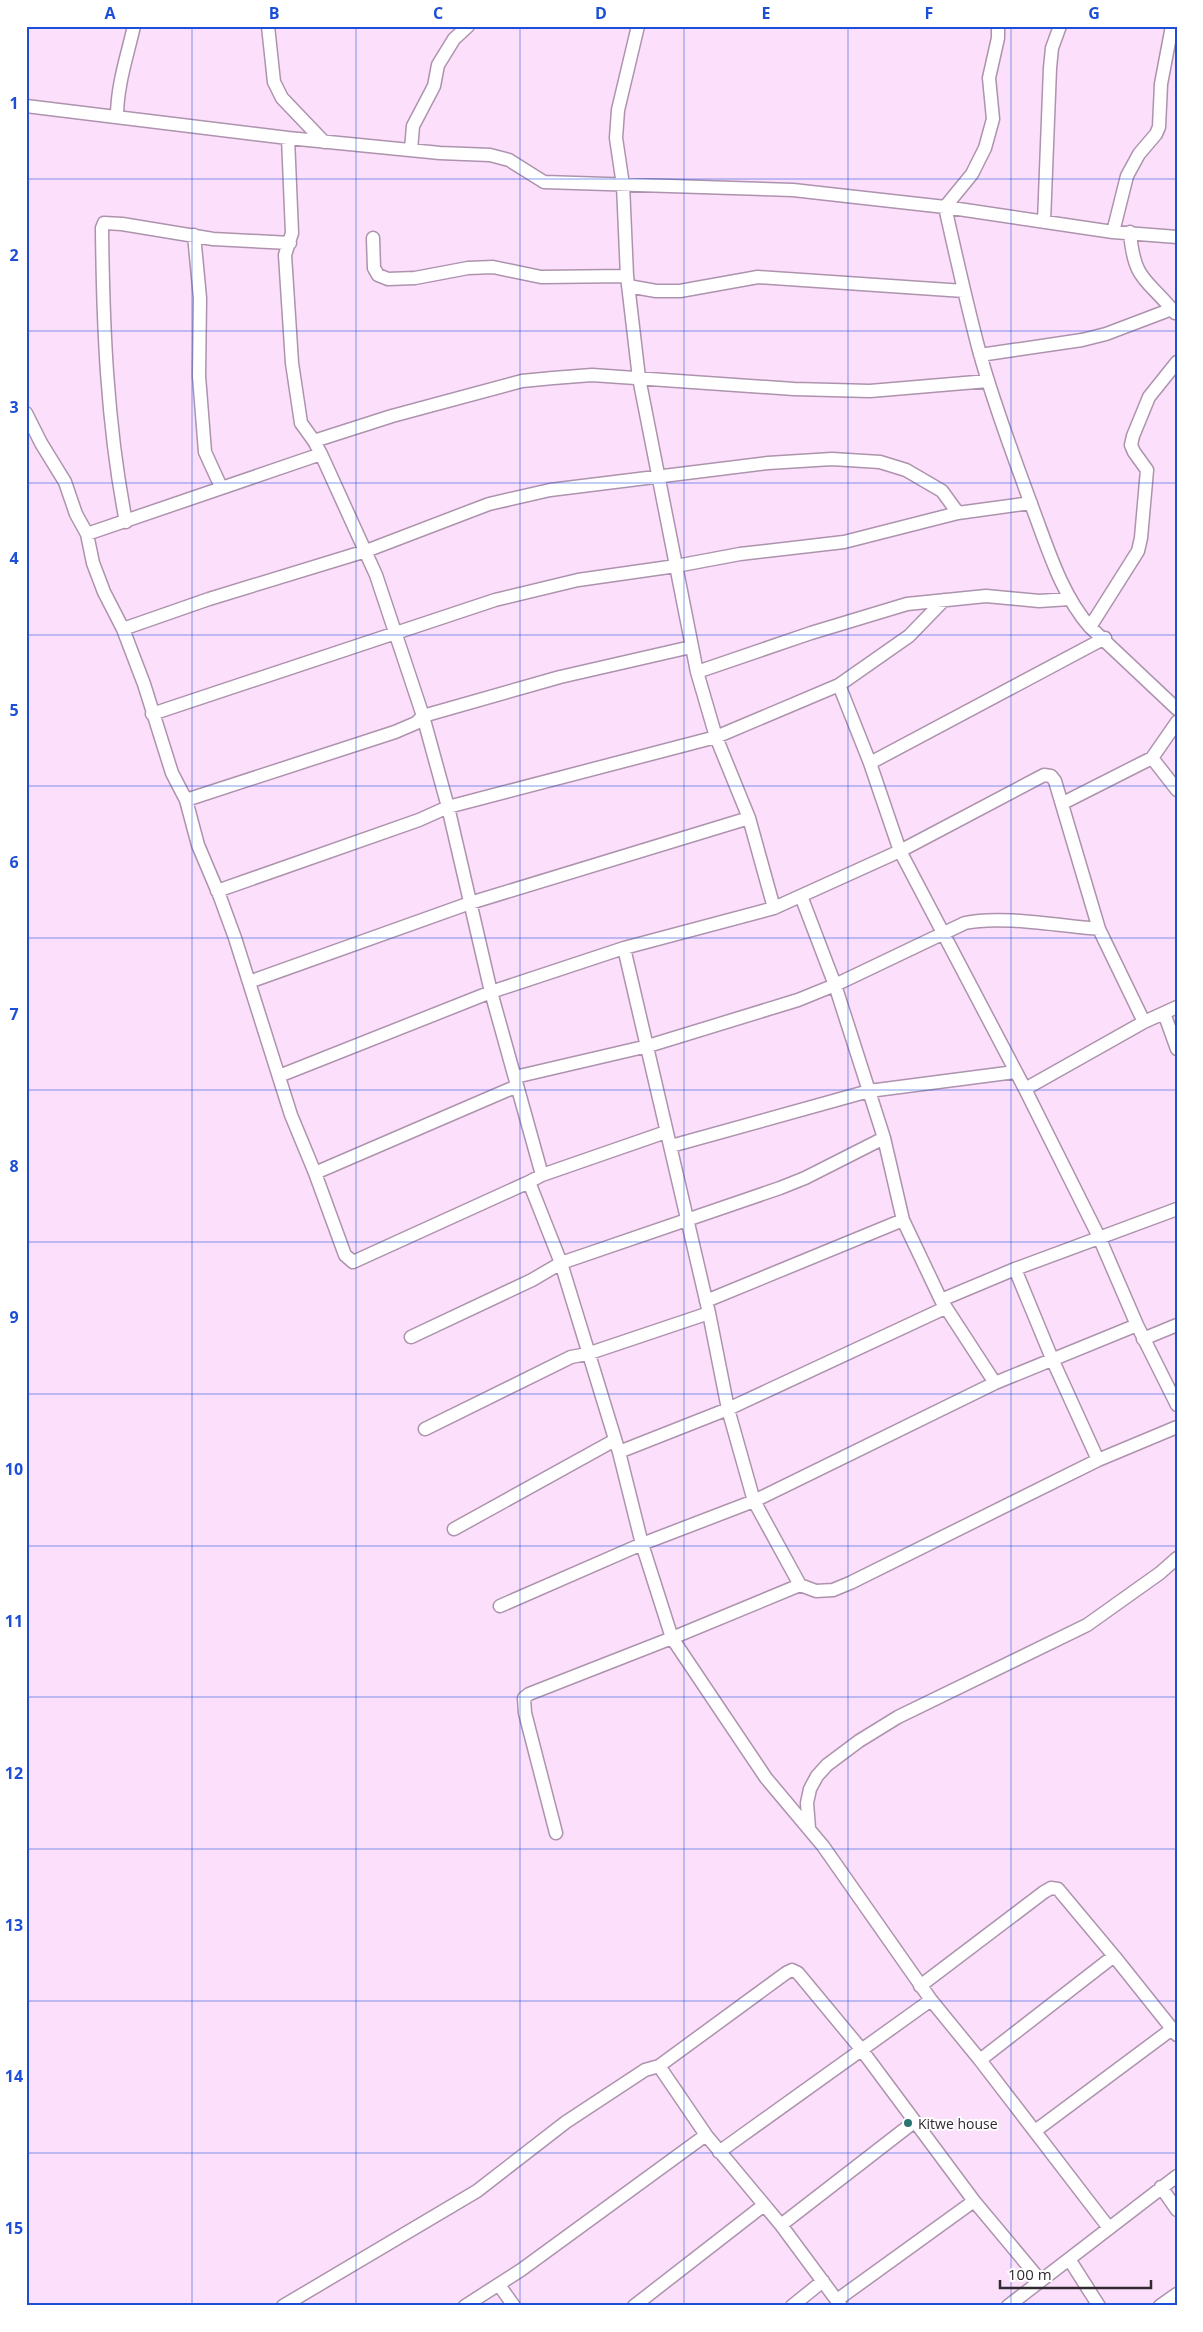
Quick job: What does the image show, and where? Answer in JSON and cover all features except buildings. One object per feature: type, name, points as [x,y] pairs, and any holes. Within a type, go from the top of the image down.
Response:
[{"type":"street","points":[[116,117],[122,71],[134,26]]},
{"type":"street","points":[[268,26],[274,82],[282,98],[324,142]]},
{"type":"street","points":[[411,150],[413,126],[434,86],[438,65],[454,39],[468,26]]},
{"type":"street","points":[[638,26],[618,110],[616,153],[623,186],[627,281],[639,378],[697,672],[716,737],[749,818],[774,908]]},
{"type":"street","points":[[945,207],[972,174],[985,148],[993,119],[989,78],[998,38],[998,26]]},
{"type":"street","points":[[1044,222],[1050,68],[1052,48],[1060,26]]},
{"type":"street","points":[[1113,232],[1127,176],[1139,154],[1156,134],[1159,127],[1161,84],[1172,26]]},
{"type":"street","points":[[26,106],[324,142],[411,150],[490,154],[509,160],[544,182],[792,190],[945,207],[1113,232],[1177,237]]},
{"type":"street","points":[[288,138],[292,233],[285,255],[292,363],[300,423],[321,454],[376,575],[422,716],[448,807],[491,992],[542,1175]]},
{"type":"street","points":[[945,207],[980,355],[1057,572],[1070,599],[1090,627],[1104,638],[1177,709]]},
{"type":"street","points":[[126,522],[117,480],[109,414],[102,228],[104,223],[109,222],[213,239],[290,243]]},
{"type":"street","points":[[980,355],[1082,340],[1174,312],[1142,279],[1135,268],[1130,232]]},
{"type":"street","points":[[194,235],[200,298],[199,376],[205,452],[221,487]]},
{"type":"street","points":[[374,238],[374,268],[378,274],[388,279],[415,278],[468,268],[493,268],[541,277],[627,281],[656,290],[680,291],[758,276],[964,291]]},
{"type":"street","points":[[1090,627],[1138,551],[1141,538],[1146,470],[1131,445],[1149,397],[1177,362]]},
{"type":"street","points":[[314,441],[392,416],[522,381],[592,375],[794,389],[870,391],[988,381]]},
{"type":"street","points":[[26,413],[41,443],[65,482],[76,514],[87,534],[93,563],[104,592],[123,629],[144,684],[172,773],[186,800],[198,845],[217,891],[249,982],[291,1115],[315,1173],[344,1255],[353,1262],[542,1175],[666,1132]]},
{"type":"street","points":[[87,534],[321,454]]},
{"type":"street","points":[[123,629],[209,599],[366,551],[490,504],[550,490],[657,475],[768,463],[832,459],[880,462],[906,470],[942,491],[958,513]]},
{"type":"street","points":[[152,714],[495,600],[578,580],[676,566],[740,554],[844,542],[958,513],[1031,503]]},
{"type":"street","points":[[697,672],[811,633],[907,604],[986,596],[1039,602],[1070,599]]},
{"type":"street","points":[[217,891],[419,820],[448,807],[716,737],[839,685],[910,636],[944,600]]},
{"type":"street","points":[[870,763],[1104,638]]},
{"type":"street","points":[[186,800],[395,732],[416,723],[422,716],[560,677],[691,648]]},
{"type":"street","points":[[839,685],[870,763],[900,851],[1025,1089],[1099,1237],[1143,1339],[1177,1405]]},
{"type":"street","points":[[1063,803],[1152,758],[1177,722]]},
{"type":"street","points":[[1152,758],[1177,790]]},
{"type":"street","points":[[279,1076],[491,992],[624,948],[774,908],[900,851],[1044,775],[1051,776],[1055,781],[1099,929],[1144,1022]]},
{"type":"street","points":[[249,982],[470,903],[749,818]]},
{"type":"street","points":[[801,896],[835,985],[884,1138],[903,1220],[943,1304],[995,1383]]},
{"type":"street","points":[[315,1173],[516,1081],[648,1046],[798,1000],[835,985],[965,923],[979,920],[1099,929]]},
{"type":"street","points":[[624,948],[707,1307],[728,1409],[754,1501],[800,1585],[816,1591],[833,1590],[850,1583],[1098,1460],[1177,1427]]},
{"type":"street","points":[[1025,1089],[1144,1022],[1177,1007]]},
{"type":"street","points":[[1164,1013],[1177,1050]]},
{"type":"street","points":[[670,1146],[869,1091],[1015,1072]]},
{"type":"street","points":[[411,1337],[532,1280],[560,1262],[806,1178],[884,1138]]},
{"type":"street","points":[[530,1182],[560,1262],[617,1446],[642,1544],[672,1638],[766,1778],[809,1828],[868,1908],[920,1986],[1035,2130],[1109,2228]]},
{"type":"street","points":[[454,1529],[617,1446],[728,1409],[1015,1268],[1177,1209]]},
{"type":"street","points":[[425,1429],[571,1357],[588,1354],[707,1307],[903,1220]]},
{"type":"street","points":[[1015,1268],[1053,1361],[1098,1460]]},
{"type":"street","points":[[500,1606],[642,1544],[754,1501],[995,1383],[1053,1361],[1137,1325]]},
{"type":"street","points":[[1143,1339],[1177,1325]]},
{"type":"street","points":[[809,1828],[807,1803],[810,1789],[817,1776],[827,1765],[859,1740],[898,1717],[1087,1625],[1153,1578],[1177,1558]]},
{"type":"street","points":[[556,1833],[525,1713],[524,1698],[529,1694],[800,1585]]},
{"type":"street","points":[[920,1986],[1051,1888],[1058,1889],[1063,1894],[1114,1956],[1174,2032],[1035,2130]]},
{"type":"street","points":[[980,2060],[1114,1956]]},
{"type":"street","points":[[283,2306],[477,2191],[566,2122],[645,2070],[659,2066],[792,1970],[804,1980],[861,2049],[974,2200],[1040,2280]]},
{"type":"street","points":[[719,2152],[931,2000]]},
{"type":"street","points":[[659,2066],[706,2135],[781,2225],[839,2303],[974,2200]]},
{"type":"street","points":[[781,2225],[914,2122]]},
{"type":"street","points":[[464,2306],[499,2285],[706,2135]]},
{"type":"street","points":[[1008,2306],[1177,2176]]},
{"type":"street","points":[[1161,2188],[1177,2210]]},
{"type":"street","points":[[634,2306],[764,2205]]},
{"type":"street","points":[[1070,2259],[1100,2306]]},
{"type":"street","points":[[792,2306],[823,2281]]},
{"type":"street","points":[[499,2285],[514,2306]]},
{"type":"street","points":[[1160,2306],[1177,2294]]},
{"type":"place","name":"Kitwe house","points":[[908,2123]]}]
